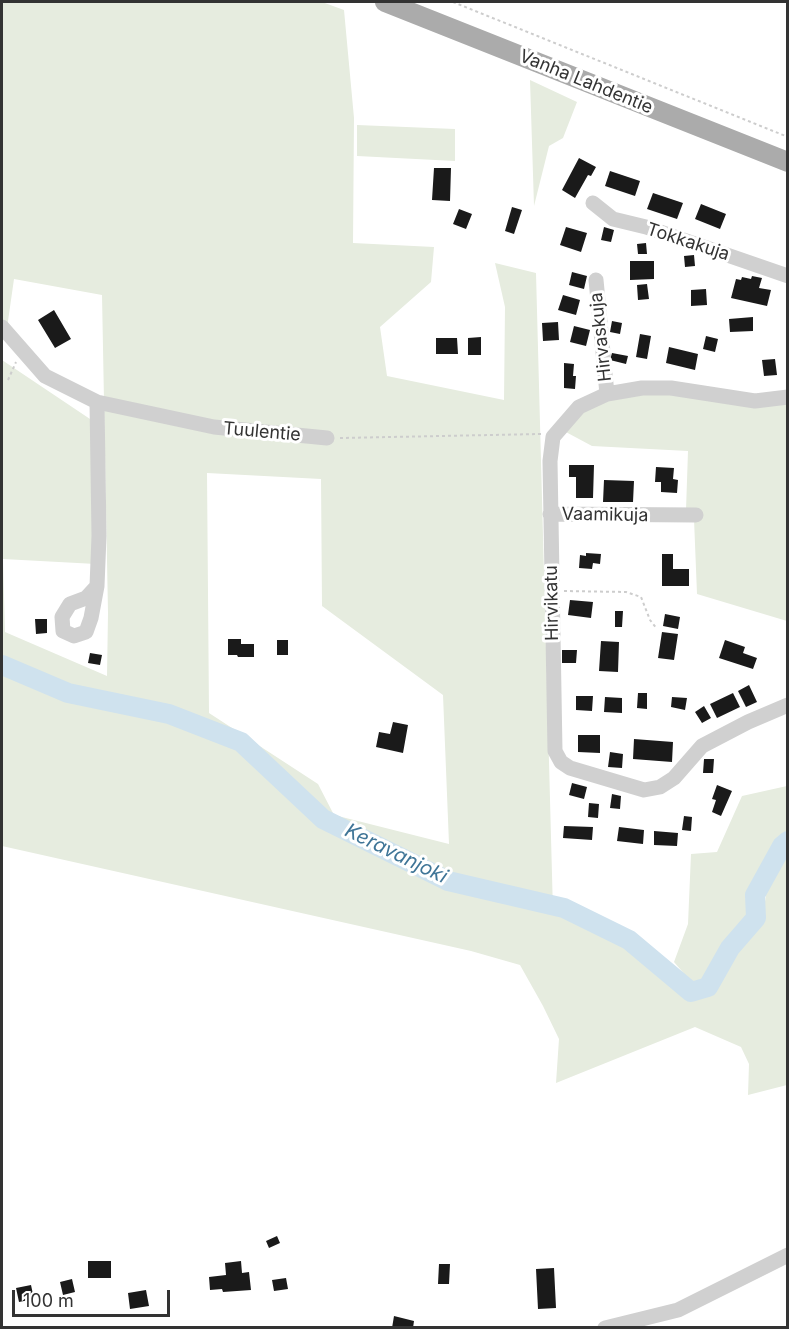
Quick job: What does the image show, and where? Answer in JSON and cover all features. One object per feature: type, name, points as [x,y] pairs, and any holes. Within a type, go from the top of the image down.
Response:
[{"type":"main road","name":"Vanha Lahdentie","points":[[386,2],[788,162]]},
{"type":"street","name":"Tokkakuja","points":[[593,202],[613,219],[646,227],[788,276]]},
{"type":"street","name":"Hirvaskuja","points":[[596,280],[607,394]]},
{"type":"street","name":"Tuulentie","points":[[2,327],[45,376],[97,402],[214,427],[327,438]]},
{"type":"street","points":[[553,437],[579,407],[607,394],[642,388],[671,387],[755,401],[788,398]]},
{"type":"street","points":[[97,402],[99,536],[97,586]]},
{"type":"street","name":"Hirvikatu","points":[[553,437],[550,461],[550,514],[555,751],[561,762],[570,768],[644,790],[660,787],[674,778],[702,746],[748,722],[788,705]]},
{"type":"street","name":"Vaamikuja","points":[[550,514],[696,515]]},
{"type":"street","points":[[605,1328],[678,1310],[788,1255]]},
{"type":"path","points":[[453,2],[788,137]]},
{"type":"path","points":[[8,380],[14,363],[24,354]]},
{"type":"path","name":"Tuulentie","points":[[327,438],[535,433],[553,437]]},
{"type":"path","points":[[552,590],[626,592],[641,597],[650,620],[657,629]]},
{"type":"shaded area","points":[[2,2],[322,2],[344,10],[354,118],[353,243],[434,247],[431,282],[380,327],[387,376],[504,400],[505,307],[495,263],[536,273],[553,912],[623,946],[689,998],[714,991],[742,946],[763,919],[766,893],[787,854],[787,1085],[748,1095],[749,1064],[741,1047],[695,1027],[556,1083],[559,1039],[520,965],[471,951],[2,846],[2,360],[93,421],[96,564],[3,559],[5,632],[107,676],[108,613],[102,295],[14,279],[7,328],[2,322]],"holes":[[[207,473],[321,479],[322,606],[443,695],[449,844],[334,815],[318,784],[209,713]]]},
{"type":"shaded area","points":[[530,80],[577,102],[563,138],[549,146],[534,206]]},
{"type":"shaded area","points":[[357,125],[455,129],[455,161],[357,156]]},
{"type":"shaded area","points":[[644,393],[787,404],[787,621],[697,594],[694,519],[686,510],[688,451],[592,446],[564,431],[582,412],[610,398]]},
{"type":"shaded area","points":[[787,786],[787,831],[774,842],[747,891],[746,917],[725,944],[704,979],[693,984],[674,962],[688,924],[691,854],[717,852],[742,796]]},
{"type":"building","points":[[579,158],[596,167],[591,176],[588,175],[575,198],[562,190]]},
{"type":"building","points":[[434,168],[451,168],[450,201],[432,200]]},
{"type":"building","points":[[610,171],[640,181],[635,196],[605,186]]},
{"type":"building","points":[[653,193],[683,203],[677,219],[647,209]]},
{"type":"building","points":[[701,204],[726,214],[720,229],[695,219]]},
{"type":"building","points":[[512,207],[522,210],[514,234],[505,231]]},
{"type":"building","points":[[459,209],[472,214],[466,229],[453,224]]},
{"type":"building","points":[[566,227],[587,233],[581,252],[560,245]]},
{"type":"building","points":[[604,227],[614,230],[611,242],[601,240]]},
{"type":"building","points":[[646,243],[647,254],[638,254],[637,244]]},
{"type":"building","points":[[694,255],[695,266],[685,267],[684,256]]},
{"type":"building","points":[[630,261],[654,261],[654,279],[630,280]]},
{"type":"building","points":[[572,272],[587,276],[584,289],[569,285]]},
{"type":"building","points":[[752,276],[762,278],[759,288],[771,290],[767,306],[731,298],[736,279],[741,280],[742,277],[751,279]]},
{"type":"building","points":[[647,284],[649,299],[638,300],[637,285]]},
{"type":"building","points":[[706,289],[707,305],[691,306],[691,290]]},
{"type":"building","points":[[563,295],[580,300],[576,315],[558,310]]},
{"type":"building","points":[[54,310],[71,339],[55,348],[38,320]]},
{"type":"building","points":[[753,317],[753,331],[730,332],[729,319]]},
{"type":"building","points":[[612,321],[622,323],[620,334],[610,332]]},
{"type":"building","points":[[558,322],[559,340],[543,341],[542,323]]},
{"type":"building","points":[[574,326],[590,330],[586,346],[570,342]]},
{"type":"building","points":[[640,334],[651,336],[647,359],[636,357]]},
{"type":"building","points":[[706,336],[718,339],[715,352],[703,349]]},
{"type":"building","points":[[481,337],[481,355],[468,355],[468,338]]},
{"type":"building","points":[[436,338],[457,338],[458,354],[436,354]]},
{"type":"building","points":[[669,347],[698,354],[695,370],[666,363]]},
{"type":"building","points":[[612,353],[628,356],[626,364],[610,360]]},
{"type":"building","points":[[775,359],[777,375],[764,376],[762,360]]},
{"type":"building","points":[[564,363],[574,364],[575,389],[564,388]]},
{"type":"building","points":[[569,465],[594,465],[593,498],[576,498],[576,477],[569,477]]},
{"type":"building","points":[[656,467],[674,468],[673,479],[678,480],[677,493],[661,492],[661,482],[655,482]]},
{"type":"building","points":[[604,480],[634,481],[633,502],[603,502]]},
{"type":"building","points":[[586,553],[601,554],[600,564],[593,563],[592,569],[579,568],[580,555],[586,556]]},
{"type":"building","points":[[662,554],[673,554],[673,569],[689,569],[689,586],[662,586]]},
{"type":"building","points":[[570,600],[593,602],[591,618],[568,615]]},
{"type":"building","points":[[615,611],[623,611],[622,627],[615,627]]},
{"type":"building","points":[[665,614],[680,617],[678,629],[663,626]]},
{"type":"building","points":[[35,619],[47,619],[47,633],[36,634]]},
{"type":"building","points":[[662,632],[678,634],[674,660],[658,658]]},
{"type":"building","points":[[228,639],[241,639],[241,644],[254,644],[254,657],[228,655]]},
{"type":"building","points":[[277,640],[288,640],[288,655],[277,655]]},
{"type":"building","points":[[725,640],[745,647],[743,653],[757,658],[753,669],[719,658]]},
{"type":"building","points":[[601,641],[619,642],[618,672],[599,671]]},
{"type":"building","points":[[562,650],[577,650],[576,663],[562,663]]},
{"type":"building","points":[[90,653],[102,655],[100,665],[88,663]]},
{"type":"building","points":[[749,685],[757,702],[746,707],[738,691]]},
{"type":"building","points":[[638,693],[647,693],[647,709],[637,708]]},
{"type":"building","points":[[733,693],[740,707],[717,718],[710,704]]},
{"type":"building","points":[[576,696],[593,696],[592,711],[576,710]]},
{"type":"building","points":[[605,697],[622,698],[622,713],[604,712]]},
{"type":"building","points":[[672,697],[687,698],[685,710],[671,707]]},
{"type":"building","points":[[704,706],[711,718],[702,723],[695,712]]},
{"type":"building","points":[[393,722],[408,725],[403,753],[376,747],[379,732],[390,734]]},
{"type":"building","points":[[578,735],[600,735],[600,753],[578,752]]},
{"type":"building","points":[[634,739],[673,742],[672,762],[633,759]]},
{"type":"building","points":[[610,752],[623,754],[622,768],[608,767]]},
{"type":"building","points":[[704,759],[714,759],[713,773],[703,773]]},
{"type":"building","points":[[572,783],[587,787],[584,799],[569,795]]},
{"type":"building","points":[[717,785],[732,791],[721,816],[712,812],[716,800],[712,799]]},
{"type":"building","points":[[612,794],[621,796],[620,809],[610,808]]},
{"type":"building","points":[[589,803],[599,804],[598,818],[588,817]]},
{"type":"building","points":[[684,816],[692,817],[691,831],[682,830]]},
{"type":"building","points":[[564,826],[593,827],[592,840],[563,838]]},
{"type":"building","points":[[619,827],[644,830],[643,844],[617,841]]},
{"type":"building","points":[[654,831],[678,833],[677,846],[654,845]]},
{"type":"building","points":[[277,1236],[280,1243],[269,1248],[266,1241]]},
{"type":"building","points":[[88,1261],[111,1261],[111,1278],[88,1278]]},
{"type":"building","points":[[241,1261],[242,1273],[249,1272],[251,1290],[223,1292],[222,1289],[210,1290],[209,1277],[226,1275],[225,1263]]},
{"type":"building","points":[[439,1264],[450,1264],[449,1284],[438,1284]]},
{"type":"building","points":[[554,1268],[556,1308],[538,1309],[536,1269]]},
{"type":"building","points":[[286,1278],[288,1289],[274,1291],[272,1280]]},
{"type":"building","points":[[72,1279],[75,1292],[63,1295],[60,1282]]},
{"type":"building","points":[[31,1285],[34,1299],[19,1302],[16,1288]]},
{"type":"building","points":[[146,1290],[149,1306],[130,1309],[128,1293]]},
{"type":"building","points":[[394,1316],[414,1321],[413,1328],[392,1328]]},
{"type":"waterway","name":"Keravanjoki","points":[[2,665],[68,693],[169,714],[241,742],[323,819],[448,881],[564,908],[629,940],[691,992],[708,987],[730,948],[756,918],[755,895],[782,846],[788,841]]}]
